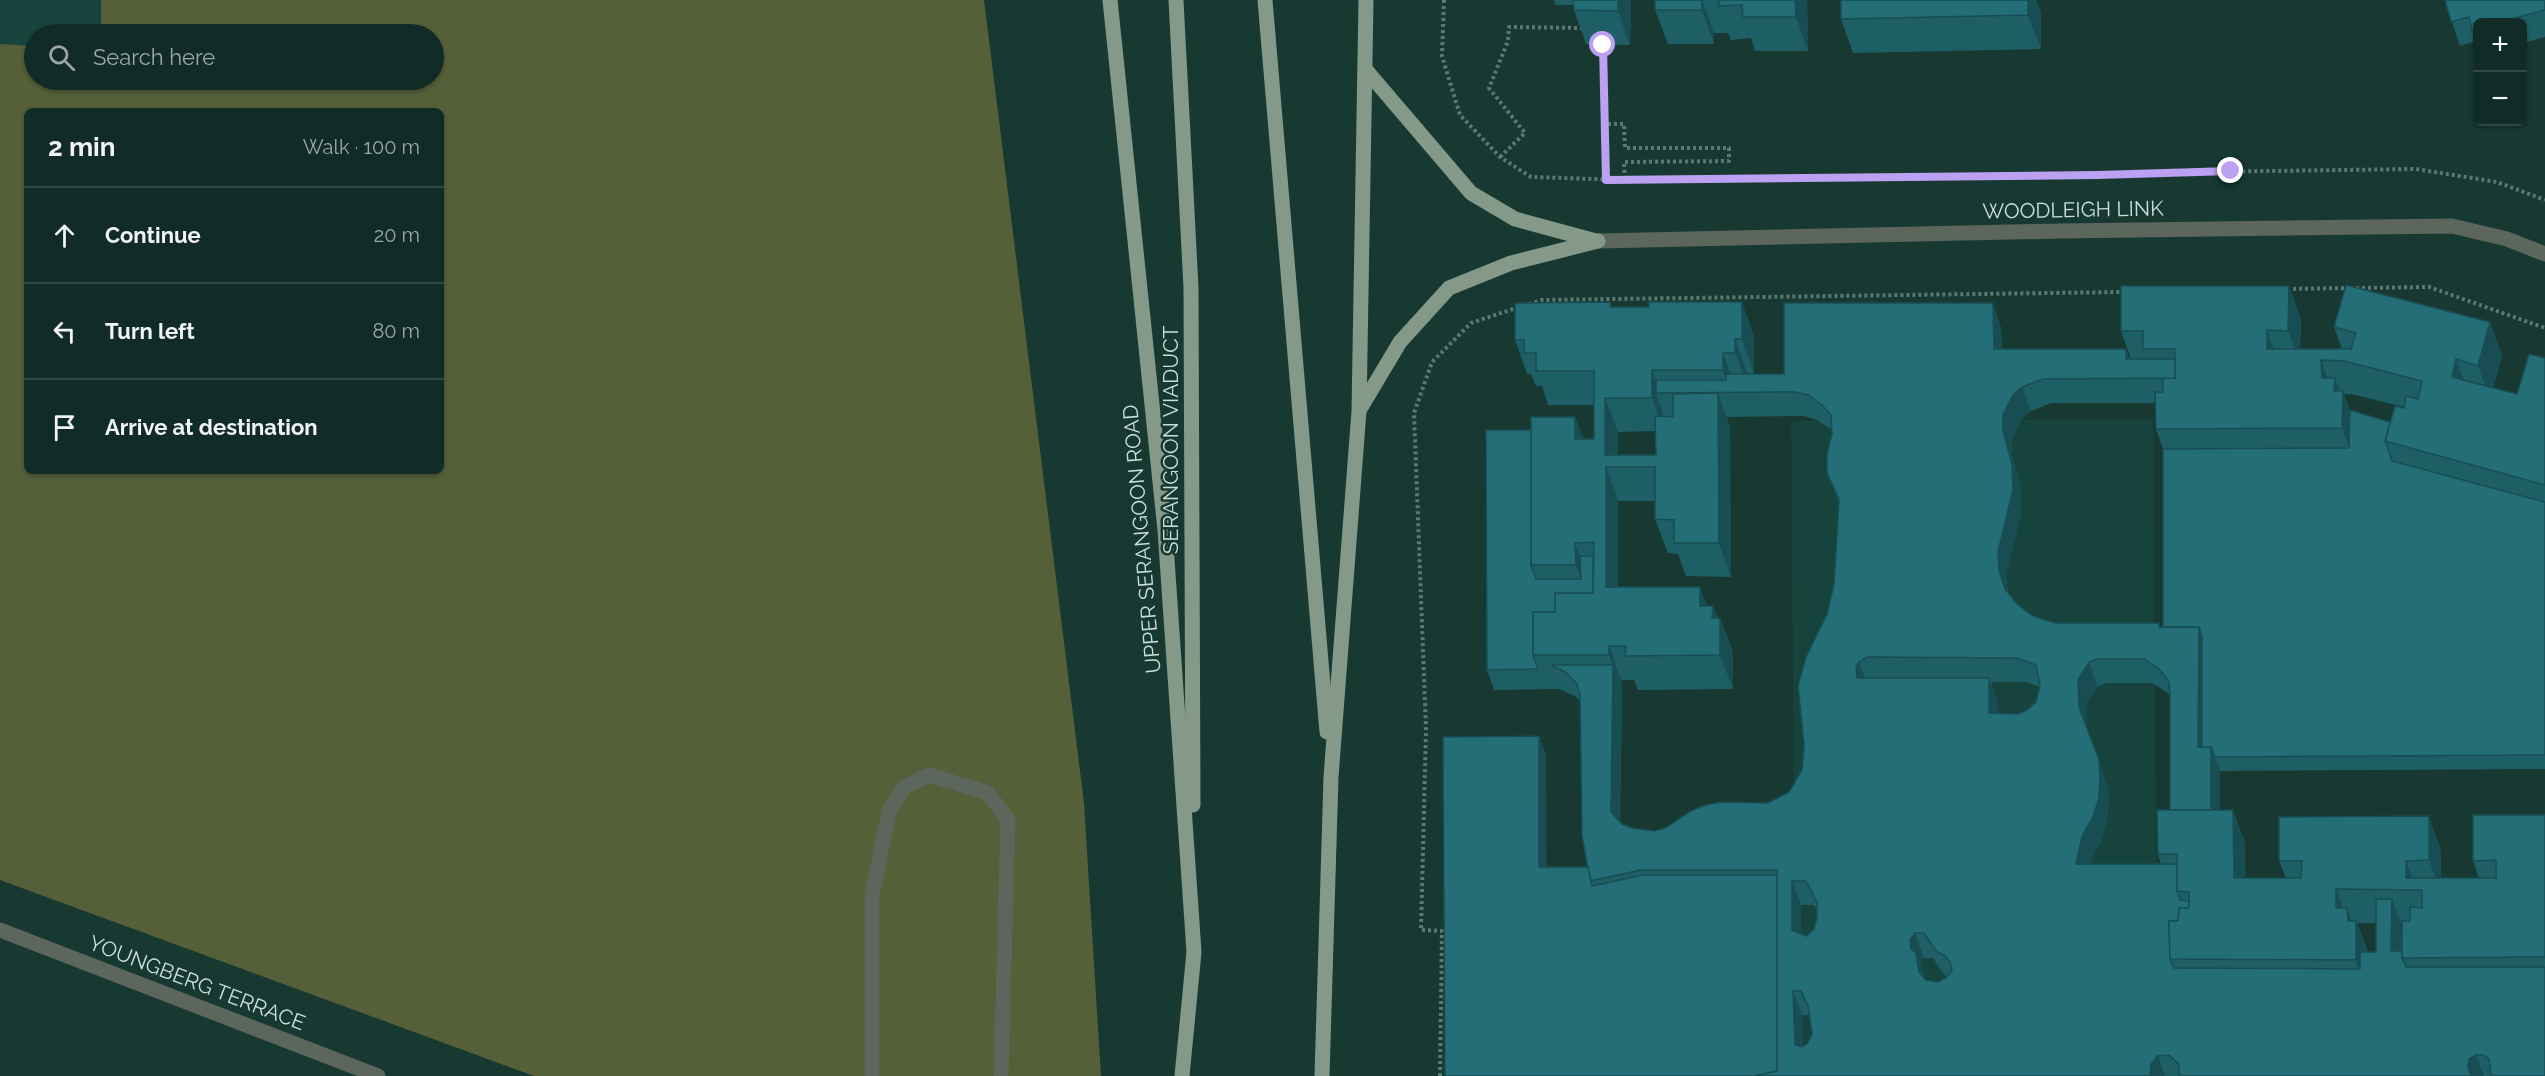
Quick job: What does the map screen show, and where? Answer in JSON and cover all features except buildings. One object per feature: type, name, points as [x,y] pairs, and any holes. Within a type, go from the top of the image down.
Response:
[{"type":"main road","name":"UPPER SERANGOON ROAD","points":[[1110,0],[1165,530],[1194,952],[1182,1076]]},
{"type":"main road","name":"SERANGOON VIADUCT","points":[[1176,0],[1191,288],[1194,952]]},
{"type":"main road","points":[[1265,0],[1330,777]]},
{"type":"main road","points":[[1322,1076],[1330,777],[1359,411],[1366,0]]},
{"type":"main road","points":[[1366,70],[1471,193],[1515,219],[1598,241]]},
{"type":"main road","points":[[1359,411],[1400,342],[1449,288],[1511,263],[1598,241]]},
{"type":"street","name":"WOODLEIGH LINK","points":[[1598,241],[2061,231],[2452,226],[2507,239],[2545,254]]},
{"type":"street","points":[[872,1076],[872,896],[889,811],[904,787],[929,775],[988,794],[1008,820],[1000,1076]]},
{"type":"street","name":"YOUNGBERG TERRACE","points":[[0,930],[378,1076]]},
{"type":"path","points":[[1444,0],[1442,56],[1460,115],[1500,157],[1531,177],[1625,180],[2416,169],[2497,183],[2545,200]]},
{"type":"path","points":[[1500,157],[1525,133],[1489,88],[1508,41],[1509,27],[1586,28]]},
{"type":"path","points":[[1603,45],[1606,180]]},
{"type":"path","points":[[1603,124],[1624,124],[1625,148],[1729,148],[1729,161],[1624,162],[1625,180]]},
{"type":"path","points":[[2276,290],[2429,287],[2545,328]]},
{"type":"path","points":[[1440,1076],[1442,931],[1422,930],[1426,730],[1414,413],[1432,362],[1471,323],[1542,300],[2133,292]]},
{"type":"shaded area","points":[[0,0],[101,0],[101,24],[24,24],[24,45],[0,44]]},
{"type":"shaded area","points":[[2153,419],[2157,1008],[1796,1076],[1791,421]]},
{"type":"green space","points":[[101,0],[984,0],[1084,803],[1101,1076],[534,1076],[0,880],[0,44],[24,45],[24,90],[444,90],[444,24],[101,24]]},
{"type":"route","points":[[1603,45],[1606,180],[2098,175],[2231,171]]}]
